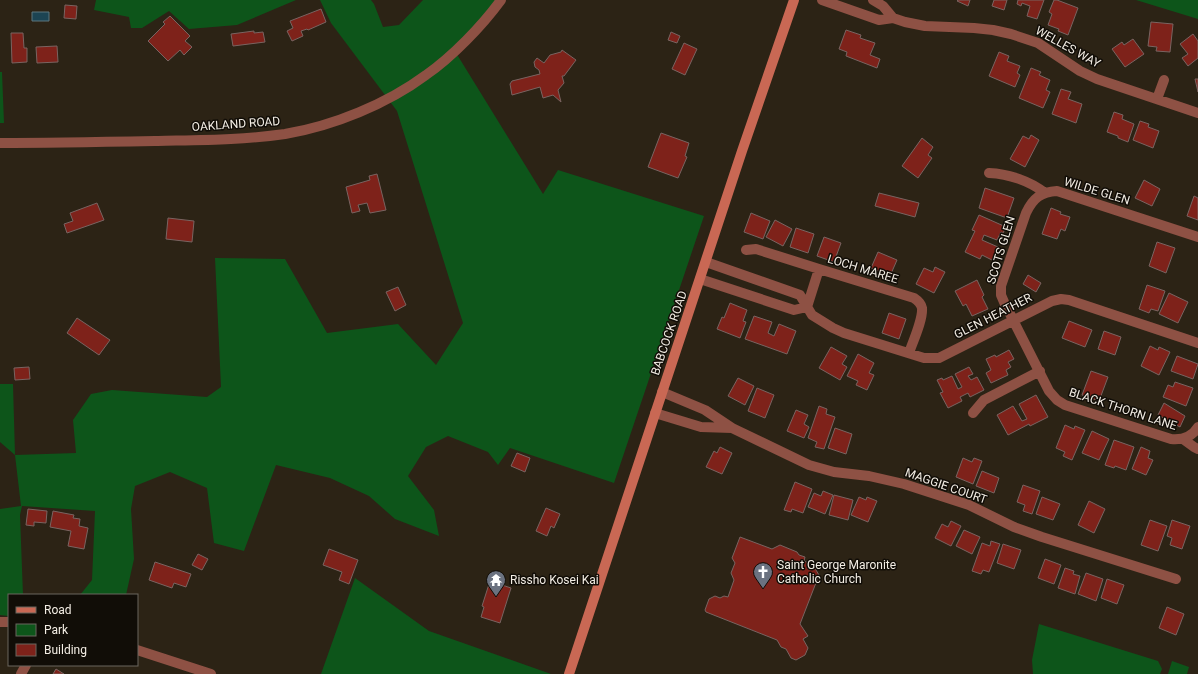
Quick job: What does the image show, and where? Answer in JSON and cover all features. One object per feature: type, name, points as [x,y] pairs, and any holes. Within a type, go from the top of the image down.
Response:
[{"type":"main road","name":"BABCOCK ROAD","points":[[569,674],[742,151],[794,0]]},
{"type":"street","name":"OAKLAND ROAD","points":[[0,144],[229,139],[286,134],[322,125],[364,110],[400,92],[427,75],[452,54],[478,28],[501,0]]},
{"type":"street","name":"WELLES WAY","points":[[822,0],[879,20],[893,18],[925,26],[974,28],[1012,34],[1038,43],[1097,79],[1198,113]]},
{"type":"street","points":[[873,0],[884,6],[893,18]]},
{"type":"street","points":[[1156,99],[1164,80]]},
{"type":"street","name":"WILDE GLEN","points":[[989,173],[1002,174],[1035,185],[1045,193],[1058,191],[1198,237]]},
{"type":"street","name":"SCOTS GLEN","points":[[1014,320],[1004,302],[1001,286],[1030,203],[1045,193]]},
{"type":"street","name":"LOCH MAREE","points":[[746,250],[756,248],[914,298],[922,307],[920,320],[908,353]]},
{"type":"street","name":"GLEN HEATHER","points":[[706,262],[800,295],[812,315],[844,333],[924,358],[939,358],[1052,301],[1061,299],[1069,300],[1198,343]]},
{"type":"street","points":[[700,279],[794,310],[807,307],[819,269]]},
{"type":"street","name":"BLACK THORN LANE","points":[[1014,320],[1052,395],[1057,400],[1065,405],[1164,437],[1178,440],[1183,439],[1198,449]]},
{"type":"street","points":[[973,413],[984,400],[1040,371]]},
{"type":"street","name":"MAGGIE COURT","points":[[662,392],[705,410],[732,428],[809,465],[834,472],[868,476],[904,484],[969,505],[1014,527],[1176,578]]},
{"type":"street","name":"MAGGIE COURT","points":[[655,413],[701,427],[732,428]]},
{"type":"street","points":[[1183,439],[1192,434],[1198,427]]},
{"type":"street","points":[[138,650],[211,674]]},
{"type":"green space","points":[[96,0],[296,0],[237,25],[189,29],[169,11],[142,28],[131,28],[129,17],[94,10]]},
{"type":"green space","points":[[320,0],[371,0],[383,27],[399,25],[423,0],[496,0],[475,26],[453,48],[543,194],[558,170],[704,216],[614,483],[510,448],[498,465],[488,452],[448,436],[426,447],[408,476],[434,510],[439,536],[395,519],[369,496],[330,478],[276,465],[244,551],[214,543],[207,488],[170,472],[135,486],[131,509],[134,559],[126,594],[81,594],[92,580],[95,511],[22,506],[20,515],[23,594],[8,594],[8,616],[0,615],[0,509],[21,506],[15,455],[76,453],[73,420],[91,394],[112,390],[207,397],[221,387],[215,258],[285,259],[327,333],[398,324],[436,365],[463,323],[397,111],[331,23]]},
{"type":"green space","points":[[1136,0],[1198,0],[1198,19]]},
{"type":"green space","points":[[0,72],[2,72],[4,123],[0,123]]},
{"type":"green space","points":[[0,384],[13,384],[15,455],[0,442]]},
{"type":"green space","points":[[355,578],[429,631],[551,674],[321,674]]},
{"type":"green space","points":[[1039,624],[1158,661],[1162,669],[1160,674],[1033,674],[1032,660]]},
{"type":"green space","points":[[1172,661],[1189,667],[1187,674],[1168,674]]},
{"type":"water","points":[[32,12],[49,12],[49,21],[32,21]]},
{"type":"building","points":[[970,0],[968,6],[957,1]]},
{"type":"building","points":[[994,0],[1007,0],[1004,10],[992,6]]},
{"type":"building","points":[[1018,0],[1044,0],[1037,19],[1027,16],[1030,6],[1022,3],[1021,6],[1017,4]]},
{"type":"building","points":[[1054,0],[1078,8],[1068,35],[1058,31],[1059,29],[1048,25],[1052,14],[1049,12]]},
{"type":"building","points":[[65,5],[77,6],[76,19],[64,18]]},
{"type":"building","points":[[321,9],[326,22],[308,30],[301,31],[303,36],[292,41],[287,31],[293,28],[290,21]]},
{"type":"building","points":[[170,16],[190,36],[185,41],[192,47],[184,55],[180,50],[168,61],[148,41],[165,24],[163,22]]},
{"type":"building","points":[[1151,22],[1173,24],[1170,52],[1156,51],[1157,47],[1148,46]]},
{"type":"building","points":[[846,30],[861,35],[860,38],[875,43],[870,55],[880,59],[877,68],[846,56],[847,52],[839,49]]},
{"type":"building","points":[[254,31],[254,33],[263,32],[265,42],[233,46],[231,34]]},
{"type":"building","points":[[671,32],[680,36],[677,43],[668,40]]},
{"type":"building","points":[[11,33],[23,33],[24,48],[27,48],[27,62],[12,63]]},
{"type":"building","points":[[1193,34],[1198,41],[1198,58],[1188,66],[1182,58],[1188,54],[1180,44]]},
{"type":"building","points":[[1133,39],[1144,54],[1125,67],[1112,49],[1122,42],[1124,45]]},
{"type":"building","points":[[684,43],[697,49],[685,75],[672,69]]},
{"type":"building","points":[[57,46],[58,62],[37,63],[36,47]]},
{"type":"building","points":[[562,50],[576,60],[564,76],[562,76],[564,83],[558,90],[561,102],[553,95],[543,98],[540,87],[512,95],[510,84],[512,81],[540,74],[539,70],[535,67],[534,62],[537,58],[544,63],[550,55],[561,52]]},
{"type":"building","points":[[999,52],[1009,56],[1007,61],[1020,66],[1017,73],[1020,75],[1015,87],[989,76]]},
{"type":"building","points":[[1031,68],[1041,72],[1039,75],[1050,80],[1046,90],[1050,92],[1043,108],[1019,98]]},
{"type":"building","points":[[1195,79],[1198,79],[1198,92]]},
{"type":"building","points":[[1061,89],[1071,92],[1068,99],[1082,104],[1076,123],[1052,114]]},
{"type":"building","points":[[1114,112],[1123,115],[1122,119],[1134,124],[1128,142],[1107,132]]},
{"type":"building","points":[[1140,121],[1149,124],[1148,127],[1159,131],[1153,148],[1133,140]]},
{"type":"building","points":[[661,133],[689,143],[685,156],[687,157],[678,178],[648,167]]},
{"type":"building","points":[[1031,135],[1039,140],[1025,167],[1010,159],[1023,136],[1029,139]]},
{"type":"building","points":[[922,138],[933,147],[928,155],[932,158],[918,178],[902,166]]},
{"type":"building","points":[[377,174],[386,210],[370,213],[367,203],[358,205],[360,211],[352,213],[346,187],[370,180],[369,176]]},
{"type":"building","points":[[1144,180],[1160,189],[1152,206],[1135,198]]},
{"type":"building","points":[[985,188],[1014,198],[1007,218],[979,208]]},
{"type":"building","points":[[879,193],[919,203],[915,217],[875,206]]},
{"type":"building","points":[[1194,196],[1198,198],[1198,220],[1187,216]]},
{"type":"building","points":[[97,203],[104,220],[67,233],[64,224],[73,221],[70,213]]},
{"type":"building","points":[[1051,208],[1061,212],[1060,214],[1070,217],[1065,231],[1061,229],[1057,239],[1042,234]]},
{"type":"building","points":[[751,213],[770,221],[763,239],[744,232]]},
{"type":"building","points":[[979,215],[1006,227],[1003,233],[1001,232],[997,240],[984,235],[982,240],[998,247],[992,260],[982,255],[980,259],[965,252],[975,231],[972,230]]},
{"type":"building","points":[[168,218],[194,221],[192,242],[166,239]]},
{"type":"building","points":[[775,220],[792,229],[783,246],[766,237]]},
{"type":"building","points":[[796,228],[814,234],[808,253],[790,247]]},
{"type":"building","points":[[824,237],[841,243],[834,262],[817,256]]},
{"type":"building","points":[[1157,242],[1175,248],[1166,273],[1149,266]]},
{"type":"building","points":[[878,252],[897,260],[890,276],[871,268]]},
{"type":"building","points":[[935,267],[945,272],[934,293],[916,284],[924,268],[933,272]]},
{"type":"building","points":[[1028,275],[1041,283],[1036,292],[1023,284]]},
{"type":"building","points":[[977,280],[984,295],[982,297],[988,309],[972,316],[966,304],[963,306],[955,291]]},
{"type":"building","points":[[1147,285],[1165,291],[1158,311],[1151,309],[1149,313],[1139,309]]},
{"type":"building","points":[[398,287],[406,305],[395,311],[386,292]]},
{"type":"building","points":[[1169,293],[1188,302],[1178,323],[1159,314]]},
{"type":"building","points":[[730,303],[747,310],[743,321],[746,322],[740,338],[717,329],[722,317],[724,318]]},
{"type":"building","points":[[889,313],[906,319],[899,339],[882,333]]},
{"type":"building","points":[[754,316],[772,322],[768,333],[774,336],[779,324],[796,331],[787,354],[745,339]]},
{"type":"building","points":[[77,318],[110,340],[99,355],[67,333]]},
{"type":"building","points":[[1069,321],[1092,330],[1085,347],[1062,338]]},
{"type":"building","points":[[1104,331],[1121,337],[1115,355],[1098,349]]},
{"type":"building","points":[[1150,346],[1158,350],[1159,347],[1170,352],[1159,375],[1141,366]]},
{"type":"building","points":[[831,347],[847,356],[842,364],[847,367],[840,380],[819,368]]},
{"type":"building","points":[[1009,350],[1014,359],[1008,362],[1011,367],[1006,370],[1008,375],[991,383],[986,373],[991,370],[986,359],[995,355],[996,357]]},
{"type":"building","points":[[858,354],[874,363],[869,373],[874,375],[867,390],[856,385],[858,381],[847,376]]},
{"type":"building","points":[[1177,356],[1198,364],[1193,379],[1171,371]]},
{"type":"building","points":[[29,367],[30,379],[15,380],[14,368]]},
{"type":"building","points":[[969,367],[973,374],[968,376],[971,380],[977,377],[984,390],[970,397],[968,393],[960,397],[962,401],[948,408],[940,393],[943,392],[937,380],[942,378],[943,380],[952,376],[958,389],[962,387],[955,374]]},
{"type":"building","points":[[1091,371],[1108,377],[1099,401],[1082,395]]},
{"type":"building","points":[[738,378],[754,386],[745,405],[728,396]]},
{"type":"building","points":[[1175,382],[1193,388],[1186,406],[1163,397],[1168,385],[1173,387]]},
{"type":"building","points":[[757,388],[774,395],[765,418],[748,411]]},
{"type":"building","points":[[1036,395],[1048,417],[1030,426],[1029,424],[1008,435],[997,415],[1013,406],[1022,421],[1027,419],[1019,404]]},
{"type":"building","points":[[1164,403],[1185,416],[1180,427],[1158,415]]},
{"type":"building","points":[[819,406],[827,409],[826,414],[835,417],[824,449],[815,447],[817,442],[808,438]]},
{"type":"building","points":[[796,410],[808,415],[804,424],[809,427],[804,438],[787,431]]},
{"type":"building","points":[[1065,425],[1074,429],[1075,426],[1085,430],[1072,460],[1063,456],[1065,452],[1056,448]]},
{"type":"building","points":[[835,428],[852,434],[846,454],[828,448]]},
{"type":"building","points":[[1092,431],[1109,439],[1099,460],[1082,453]]},
{"type":"building","points":[[1114,440],[1134,447],[1126,470],[1115,466],[1114,468],[1105,465]]},
{"type":"building","points":[[720,447],[732,453],[722,474],[706,467],[714,451],[717,453]]},
{"type":"building","points":[[1141,447],[1150,451],[1148,458],[1153,460],[1146,475],[1132,469]]},
{"type":"building","points":[[517,453],[530,458],[525,472],[511,466]]},
{"type":"building","points":[[963,458],[972,462],[974,458],[982,461],[973,484],[956,477]]},
{"type":"building","points":[[982,471],[999,478],[994,493],[976,486]]},
{"type":"building","points":[[795,482],[812,489],[803,513],[792,509],[791,512],[784,510]]},
{"type":"building","points":[[1023,485],[1040,491],[1032,514],[1023,511],[1025,505],[1017,502]]},
{"type":"building","points":[[823,491],[833,495],[825,514],[808,507],[814,493],[821,496]]},
{"type":"building","points":[[834,495],[853,500],[848,520],[829,515]]},
{"type":"building","points":[[859,497],[866,500],[867,497],[877,501],[868,522],[851,515]]},
{"type":"building","points":[[1042,497],[1060,504],[1053,520],[1036,514]]},
{"type":"building","points":[[1089,501],[1105,509],[1094,533],[1078,525]]},
{"type":"building","points":[[546,508],[560,514],[554,528],[551,526],[547,536],[536,531]]},
{"type":"building","points":[[28,509],[47,511],[46,523],[34,522],[34,526],[26,525]]},
{"type":"building","points":[[53,511],[74,515],[73,518],[80,519],[79,526],[88,528],[84,549],[68,546],[71,531],[50,527]]},
{"type":"building","points":[[1150,520],[1167,526],[1158,551],[1141,545]]},
{"type":"building","points":[[1172,520],[1190,526],[1182,549],[1170,545],[1172,538],[1167,536]]},
{"type":"building","points":[[951,521],[961,526],[951,546],[935,538],[942,524],[948,527]]},
{"type":"building","points":[[964,530],[980,537],[972,554],[956,546]]},
{"type":"building","points":[[740,537],[772,549],[780,545],[797,552],[799,555],[805,557],[804,561],[813,565],[819,575],[800,624],[808,636],[803,639],[808,648],[805,655],[796,660],[791,658],[786,649],[781,647],[777,640],[706,612],[705,610],[709,599],[715,596],[720,598],[724,596],[728,597],[734,580],[731,573],[735,563],[732,558]]},
{"type":"building","points":[[991,541],[1000,544],[989,572],[983,570],[981,574],[972,571],[982,543],[990,546]]},
{"type":"building","points":[[1003,544],[1021,550],[1014,569],[997,563]]},
{"type":"building","points":[[329,549],[358,560],[349,584],[339,580],[342,572],[323,565]]},
{"type":"building","points":[[198,554],[208,559],[202,570],[192,565]]},
{"type":"building","points":[[1045,559],[1061,565],[1054,584],[1038,578]]},
{"type":"building","points":[[155,562],[191,574],[186,587],[174,583],[172,588],[149,580]]},
{"type":"building","points":[[1065,568],[1074,571],[1073,574],[1080,576],[1075,594],[1058,588]]},
{"type":"building","points":[[1086,573],[1103,579],[1096,601],[1078,594]]},
{"type":"building","points":[[1107,579],[1124,585],[1117,604],[1101,598]]},
{"type":"building","name":"Rissho Kosei Kai","points":[[490,581],[511,588],[500,623],[481,617],[484,607],[482,606]]},
{"type":"building","points":[[1167,607],[1184,614],[1176,635],[1159,628]]},
{"type":"building","points":[[56,669],[64,674],[53,674]]},
{"type":"place","name":"Saint George Maronite Catholic Church","points":[[763,589]]},
{"type":"place","name":"Rissho Kosei Kai","points":[[496,597]]}]
